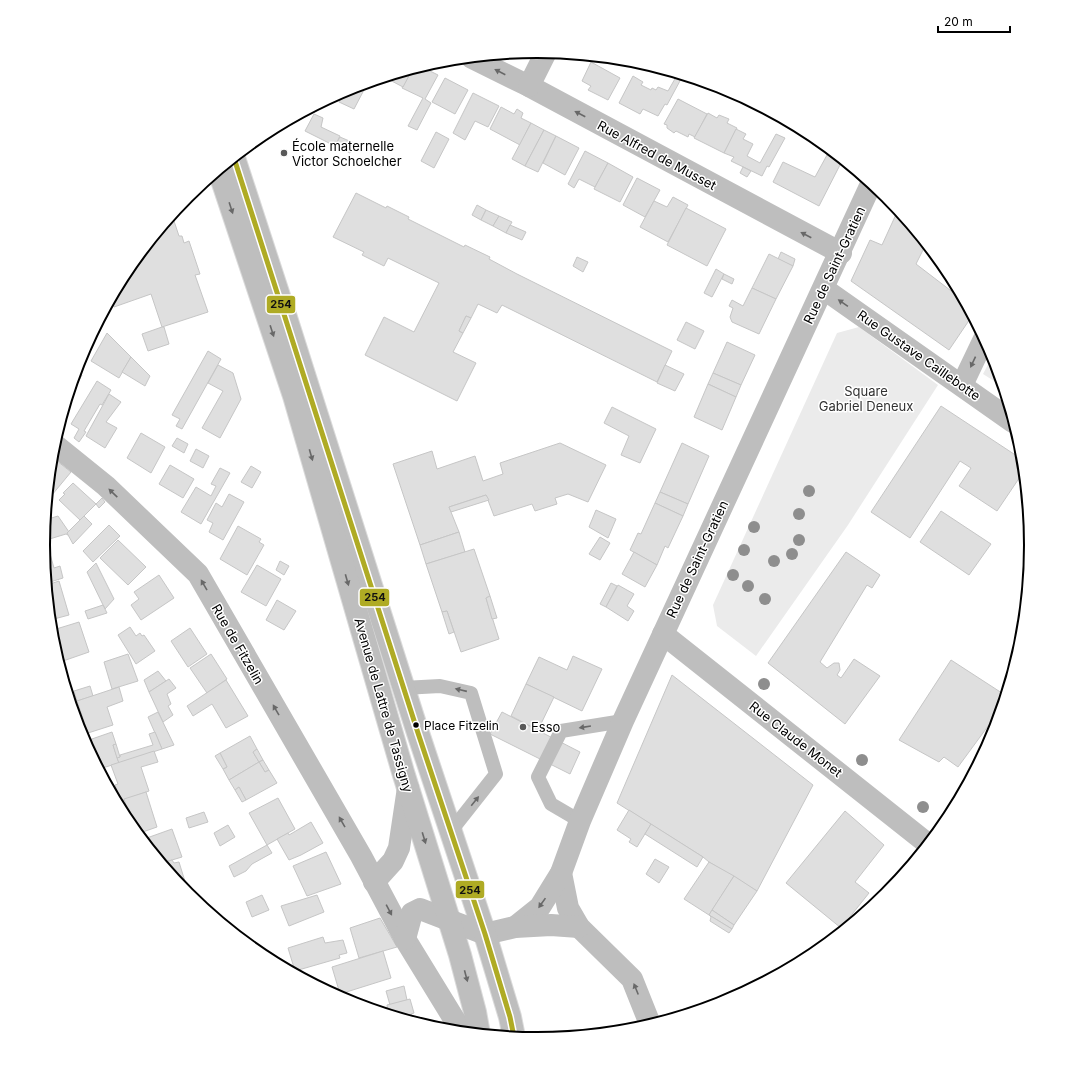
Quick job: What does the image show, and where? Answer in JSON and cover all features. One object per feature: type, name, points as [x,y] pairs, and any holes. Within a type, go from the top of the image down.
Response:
[{"type":"street","points":[[529,86],[543,58]]},
{"type":"street","name":"Rue Alfred de Musset","points":[[481,62],[529,86],[841,253]]},
{"type":"street","name":"Avenue de Lattre de Tassigny","points":[[236,163],[403,688],[485,934],[513,1031]]},
{"type":"street","name":"Avenue de Lattre de Tassigny","points":[[220,176],[294,396],[408,788],[460,955],[478,1028]]},
{"type":"street","name":"Rue de Saint-Gratien","points":[[515,927],[540,907],[561,873],[580,821],[623,721],[781,378],[841,253],[869,189]]},
{"type":"street","name":"Rue Gustave Caillebotte","points":[[824,289],[1006,417]]},
{"type":"street","points":[[962,385],[981,345]]},
{"type":"street","name":"Rue de Fitzelin","points":[[59,448],[106,486],[198,574],[361,856],[405,939],[458,1026]]},
{"type":"street","name":"Rue Claude Monet","points":[[663,634],[924,841]]},
{"type":"street","points":[[374,882],[393,861],[399,848],[408,788]]},
{"type":"street","points":[[561,873],[568,908],[579,927],[632,979],[648,1019]]},
{"type":"street","points":[[405,939],[412,913],[420,909],[449,918],[485,934]]},
{"type":"street","points":[[460,955],[485,934],[515,927],[551,925],[579,927]]},
{"type":"lane","points":[[403,688],[440,686],[471,692],[496,774],[451,831]]},
{"type":"lane","points":[[580,821],[551,804],[538,777],[561,731],[623,721]]},
{"type":"green space","name":"Square Gabriel Deneux","points":[[859,327],[938,385],[848,525],[756,656],[717,626],[713,605],[837,333]]},
{"type":"green space","points":[[989,363],[995,382],[983,374]]},
{"type":"building","points":[[591,62],[620,78],[608,100],[588,90],[591,86],[582,81]]},
{"type":"building","points":[[430,71],[438,75],[425,99],[431,103],[417,130],[408,126],[423,98],[402,88],[409,76]]},
{"type":"building","points":[[409,76],[403,87],[391,81]]},
{"type":"building","points":[[633,76],[643,82],[641,85],[651,90],[652,88],[656,90],[658,87],[668,91],[675,79],[680,80],[667,105],[665,104],[658,116],[643,109],[640,114],[619,103]]},
{"type":"building","points":[[445,78],[468,90],[455,114],[432,102]]},
{"type":"building","points":[[364,91],[354,109],[339,101]]},
{"type":"building","points":[[473,93],[499,106],[488,127],[475,121],[465,140],[453,133]]},
{"type":"building","points":[[678,99],[707,114],[695,137],[689,134],[688,137],[676,131],[674,133],[667,128],[667,125],[664,124]]},
{"type":"building","points":[[501,107],[514,114],[517,109],[523,113],[521,118],[531,123],[520,145],[490,129]]},
{"type":"building","points":[[708,113],[717,118],[719,115],[729,119],[727,123],[737,128],[724,153],[694,138]]},
{"type":"building","points":[[314,114],[323,118],[321,127],[340,136],[335,146],[305,131]]},
{"type":"building","points":[[531,123],[544,130],[525,166],[512,159]]},
{"type":"building","points":[[736,129],[746,134],[743,139],[753,144],[747,156],[760,163],[776,134],[785,138],[769,167],[767,166],[762,176],[731,161],[734,157],[724,153]]},
{"type":"building","points":[[544,130],[556,136],[538,172],[525,166]]},
{"type":"building","points":[[436,132],[449,139],[434,168],[421,161]]},
{"type":"building","points":[[556,136],[579,148],[565,175],[543,163]]},
{"type":"building","points":[[340,137],[354,143],[350,153],[335,146]]},
{"type":"building","points":[[585,151],[608,163],[595,187],[579,179],[574,188],[568,184]]},
{"type":"building","points":[[827,155],[840,165],[819,206],[773,182],[783,162],[815,177]]},
{"type":"building","points":[[608,163],[633,177],[620,202],[594,189]]},
{"type":"building","points":[[743,167],[751,171],[747,177],[740,173]]},
{"type":"building","points":[[637,178],[660,190],[645,217],[623,205]]},
{"type":"building","points":[[356,193],[386,208],[387,206],[409,217],[408,219],[464,247],[465,245],[490,257],[489,259],[517,274],[672,351],[657,382],[502,305],[497,313],[478,304],[471,318],[466,316],[459,331],[463,333],[453,352],[476,363],[457,401],[365,355],[384,317],[414,332],[439,283],[388,258],[384,266],[362,255],[364,252],[333,237]]},
{"type":"building","points":[[673,197],[688,205],[668,242],[640,227],[654,201],[667,207]]},
{"type":"building","points":[[477,205],[486,210],[481,220],[472,215]]},
{"type":"building","points":[[686,208],[726,229],[707,266],[667,245]]},
{"type":"building","points":[[486,210],[499,216],[493,226],[481,220]]},
{"type":"building","points":[[499,216],[512,222],[506,233],[493,226]]},
{"type":"building","points":[[895,216],[923,249],[916,264],[953,292],[969,321],[949,350],[851,281],[870,240],[882,245]]},
{"type":"building","points":[[174,221],[179,236],[182,236],[184,243],[189,241],[200,274],[195,275],[208,312],[162,327],[151,294],[114,307],[115,302],[132,275]]},
{"type":"building","points":[[510,225],[526,232],[522,240],[506,233]]},
{"type":"building","points":[[781,252],[795,259],[793,266],[778,259]]},
{"type":"building","points":[[769,254],[793,266],[776,299],[752,288]]},
{"type":"building","points":[[577,257],[588,262],[583,272],[573,266]]},
{"type":"building","points":[[716,269],[724,274],[712,297],[704,293]]},
{"type":"building","points":[[724,274],[734,279],[732,284],[722,279]]},
{"type":"building","points":[[752,288],[776,299],[759,334],[732,322],[730,317],[733,308],[729,306],[732,300],[743,306]]},
{"type":"building","points":[[466,316],[471,318],[463,333],[459,331]]},
{"type":"building","points":[[686,322],[704,331],[695,349],[677,340]]},
{"type":"building","points":[[164,327],[169,344],[148,351],[142,334]]},
{"type":"building","points":[[107,333],[131,357],[119,378],[91,361]]},
{"type":"building","points":[[727,342],[755,355],[741,385],[713,373]]},
{"type":"building","points":[[208,351],[221,359],[182,429],[176,426],[180,419],[172,415]]},
{"type":"building","points":[[131,357],[150,376],[145,386],[122,372]]},
{"type":"building","points":[[218,365],[233,373],[241,399],[220,438],[202,428],[223,391],[208,383]]},
{"type":"building","points":[[665,365],[684,374],[675,391],[657,383]]},
{"type":"building","points":[[713,373],[741,385],[736,397],[708,384]]},
{"type":"building","points":[[97,381],[111,390],[102,405],[100,404],[84,431],[86,432],[79,442],[74,438],[79,429],[71,424]]},
{"type":"building","points":[[708,384],[736,397],[722,430],[694,417]]},
{"type":"building","points":[[109,394],[121,402],[106,422],[117,428],[105,448],[86,436]]},
{"type":"building","points":[[941,406],[1016,455],[1019,478],[997,511],[959,486],[971,468],[960,461],[910,538],[871,512]]},
{"type":"building","points":[[612,407],[656,429],[640,463],[621,455],[629,436],[604,423]]},
{"type":"building","points":[[141,433],[165,447],[151,473],[127,458]]},
{"type":"building","points":[[177,438],[188,444],[184,453],[172,446]]},
{"type":"building","points":[[560,443],[606,465],[588,502],[568,494],[555,498],[557,504],[535,511],[532,504],[494,516],[486,495],[449,507],[459,532],[420,545],[393,464],[432,451],[437,469],[475,456],[483,481],[503,474],[500,463]]},
{"type":"building","points":[[682,443],[709,456],[688,504],[660,492]]},
{"type":"building","points":[[196,449],[209,456],[203,468],[190,461]]},
{"type":"building","points":[[57,461],[71,472],[53,494]]},
{"type":"building","points":[[170,465],[194,479],[183,498],[159,484]]},
{"type":"building","points":[[251,466],[261,472],[252,488],[241,482]]},
{"type":"building","points":[[220,468],[230,473],[201,524],[181,512],[196,487],[211,496],[216,486],[211,484]]},
{"type":"building","points":[[73,483],[96,504],[80,520],[59,500],[65,494],[63,493]]},
{"type":"building","points":[[660,492],[688,504],[683,516],[655,503]]},
{"type":"building","points":[[229,494],[244,502],[223,540],[209,532],[213,523],[207,520],[216,503],[222,507]]},
{"type":"building","points":[[486,495],[489,500],[451,512],[449,507]]},
{"type":"building","points":[[102,498],[105,502],[99,508],[96,504]]},
{"type":"building","points":[[655,503],[683,516],[668,548],[665,546],[657,565],[630,550],[638,533],[641,534]]},
{"type":"building","points":[[596,510],[616,519],[608,538],[589,527]]},
{"type":"building","points":[[941,511],[991,544],[969,575],[920,542]]},
{"type":"building","points":[[58,516],[69,532],[68,535],[66,534],[50,539],[51,518]]},
{"type":"building","points":[[84,516],[92,524],[73,544],[67,533]]},
{"type":"building","points":[[109,525],[120,536],[93,562],[83,551]]},
{"type":"building","points":[[238,526],[261,539],[259,542],[264,545],[247,575],[220,559]]},
{"type":"building","points":[[459,532],[465,552],[426,564],[420,545]]},
{"type":"building","points":[[600,537],[610,543],[600,560],[589,554]]},
{"type":"building","points":[[118,540],[146,567],[128,585],[100,558]]},
{"type":"building","points":[[474,549],[490,596],[486,598],[499,639],[461,652],[447,611],[442,612],[426,564]]},
{"type":"building","points":[[634,552],[657,565],[645,587],[622,574]]},
{"type":"building","points":[[846,552],[880,575],[872,588],[867,585],[820,662],[827,668],[834,663],[839,663],[840,670],[837,675],[841,678],[854,659],[880,676],[845,724],[768,663]]},
{"type":"building","points":[[50,555],[54,568],[60,566],[63,578],[51,582]]},
{"type":"building","points":[[280,561],[289,566],[284,575],[276,570]]},
{"type":"building","points":[[96,563],[114,599],[105,609],[87,572]]},
{"type":"building","points":[[257,565],[281,579],[266,606],[241,592]]},
{"type":"building","points":[[159,575],[174,598],[141,620],[131,605],[139,599],[134,592]]},
{"type":"building","points":[[59,581],[69,615],[56,619],[52,583]]},
{"type":"building","points":[[611,583],[617,586],[606,607],[600,604]]},
{"type":"building","points":[[618,585],[634,594],[627,606],[634,611],[628,621],[606,607]]},
{"type":"building","points":[[490,596],[497,618],[492,619],[486,598]]},
{"type":"building","points":[[277,600],[296,611],[284,630],[266,620]]},
{"type":"building","points":[[103,605],[107,613],[88,619],[85,611]]},
{"type":"building","points":[[447,611],[454,632],[449,634],[442,612]]},
{"type":"building","points":[[79,622],[89,652],[64,661],[57,629]]},
{"type":"building","points":[[130,627],[136,636],[140,633],[142,636],[144,635],[155,651],[136,664],[118,635]]},
{"type":"building","points":[[190,628],[207,654],[188,667],[171,641]]},
{"type":"building","points":[[128,654],[138,681],[112,689],[104,662]]},
{"type":"building","points":[[211,654],[227,679],[207,693],[190,668]]},
{"type":"building","points":[[573,656],[602,669],[582,711],[526,684],[539,657],[567,670]]},
{"type":"building","points":[[951,660],[1001,692],[990,723],[958,767],[944,757],[939,762],[899,740]]},
{"type":"building","points":[[158,671],[166,681],[149,692],[144,680]]},
{"type":"building","points":[[672,675],[813,785],[757,891],[617,803]]},
{"type":"building","points":[[169,679],[176,688],[167,694],[171,704],[168,706],[173,715],[163,722],[149,692]]},
{"type":"building","points":[[226,680],[248,716],[226,728],[212,704],[193,716],[187,706]]},
{"type":"building","points":[[526,684],[554,697],[538,730],[511,716]]},
{"type":"building","points":[[90,686],[93,696],[77,701],[74,691]]},
{"type":"building","points":[[119,687],[123,701],[107,707],[113,725],[88,733],[77,701]]},
{"type":"building","points":[[158,712],[174,745],[162,749],[148,717]]},
{"type":"building","points":[[502,712],[580,752],[570,774],[490,734]]},
{"type":"building","points":[[112,732],[116,744],[113,745],[119,763],[104,768],[90,740]]},
{"type":"building","points":[[155,732],[162,749],[119,763],[117,758],[120,757],[120,755],[153,745],[149,734]]},
{"type":"building","points":[[250,736],[257,749],[253,752],[259,762],[229,780],[223,769],[227,767],[220,753]]},
{"type":"building","points":[[116,744],[120,757],[117,758],[113,745]]},
{"type":"building","points":[[257,749],[263,760],[259,762],[253,752]]},
{"type":"building","points":[[154,751],[158,762],[141,767],[149,791],[122,801],[115,785],[118,784],[111,765]]},
{"type":"building","points":[[220,753],[227,767],[223,769],[215,756]]},
{"type":"building","points":[[263,760],[269,770],[265,772],[259,762]]},
{"type":"building","points":[[259,762],[265,772],[269,770],[277,783],[246,800],[239,787],[235,790],[229,780]]},
{"type":"building","points":[[239,787],[246,800],[242,802],[235,790]]},
{"type":"building","points":[[146,792],[157,827],[143,832],[127,808],[124,799]]},
{"type":"building","points":[[278,798],[295,829],[267,845],[249,813]]},
{"type":"building","points":[[629,810],[651,824],[637,847],[629,842],[631,839],[617,830]]},
{"type":"building","points":[[845,811],[884,845],[855,882],[869,893],[846,921],[840,927],[786,883]]},
{"type":"building","points":[[204,812],[208,822],[189,828],[186,818]]},
{"type":"building","points":[[311,822],[323,843],[289,860],[277,839],[288,833],[289,835]]},
{"type":"building","points":[[651,824],[703,857],[697,867],[645,834]]},
{"type":"building","points":[[228,825],[235,837],[220,846],[214,833]]},
{"type":"building","points":[[172,829],[182,857],[167,862],[148,838]]},
{"type":"building","points":[[267,845],[272,853],[252,864],[246,871],[234,877],[229,866]]},
{"type":"building","points":[[326,852],[341,884],[307,896],[293,866]]},
{"type":"building","points":[[655,859],[669,867],[659,883],[646,874]]},
{"type":"building","points":[[172,860],[174,863],[179,862],[185,882],[171,867],[167,862]]},
{"type":"building","points":[[709,862],[734,876],[709,915],[684,899]]},
{"type":"building","points":[[734,876],[757,891],[734,925],[712,910]]},
{"type":"building","points":[[262,895],[269,910],[252,917],[246,902]]},
{"type":"building","points":[[317,895],[324,912],[289,926],[281,906]]},
{"type":"building","points":[[712,910],[734,925],[732,929],[709,915]]},
{"type":"building","points":[[709,915],[732,929],[729,933],[710,921],[711,917]]},
{"type":"building","points":[[380,918],[397,947],[359,958],[350,928]]},
{"type":"building","points":[[323,937],[325,943],[343,940],[347,953],[339,955],[340,958],[299,970],[294,967],[288,948]]},
{"type":"building","points":[[383,951],[391,978],[345,992],[339,989],[332,967]]},
{"type":"building","points":[[404,986],[407,1000],[390,1005],[386,991]]},
{"type":"building","points":[[410,999],[414,1013],[411,1014],[411,1016],[387,1009],[387,1005]]},
{"type":"transit line","name":"254","points":[[236,163],[418,733],[485,934],[513,1031]]},
{"type":"place","name":"École maternelle Victor Schoelcher","points":[[284,153]]},
{"type":"place","name":"Place Fitzelin","points":[[416,725]]},
{"type":"place","name":"Esso","points":[[523,727]]}]
